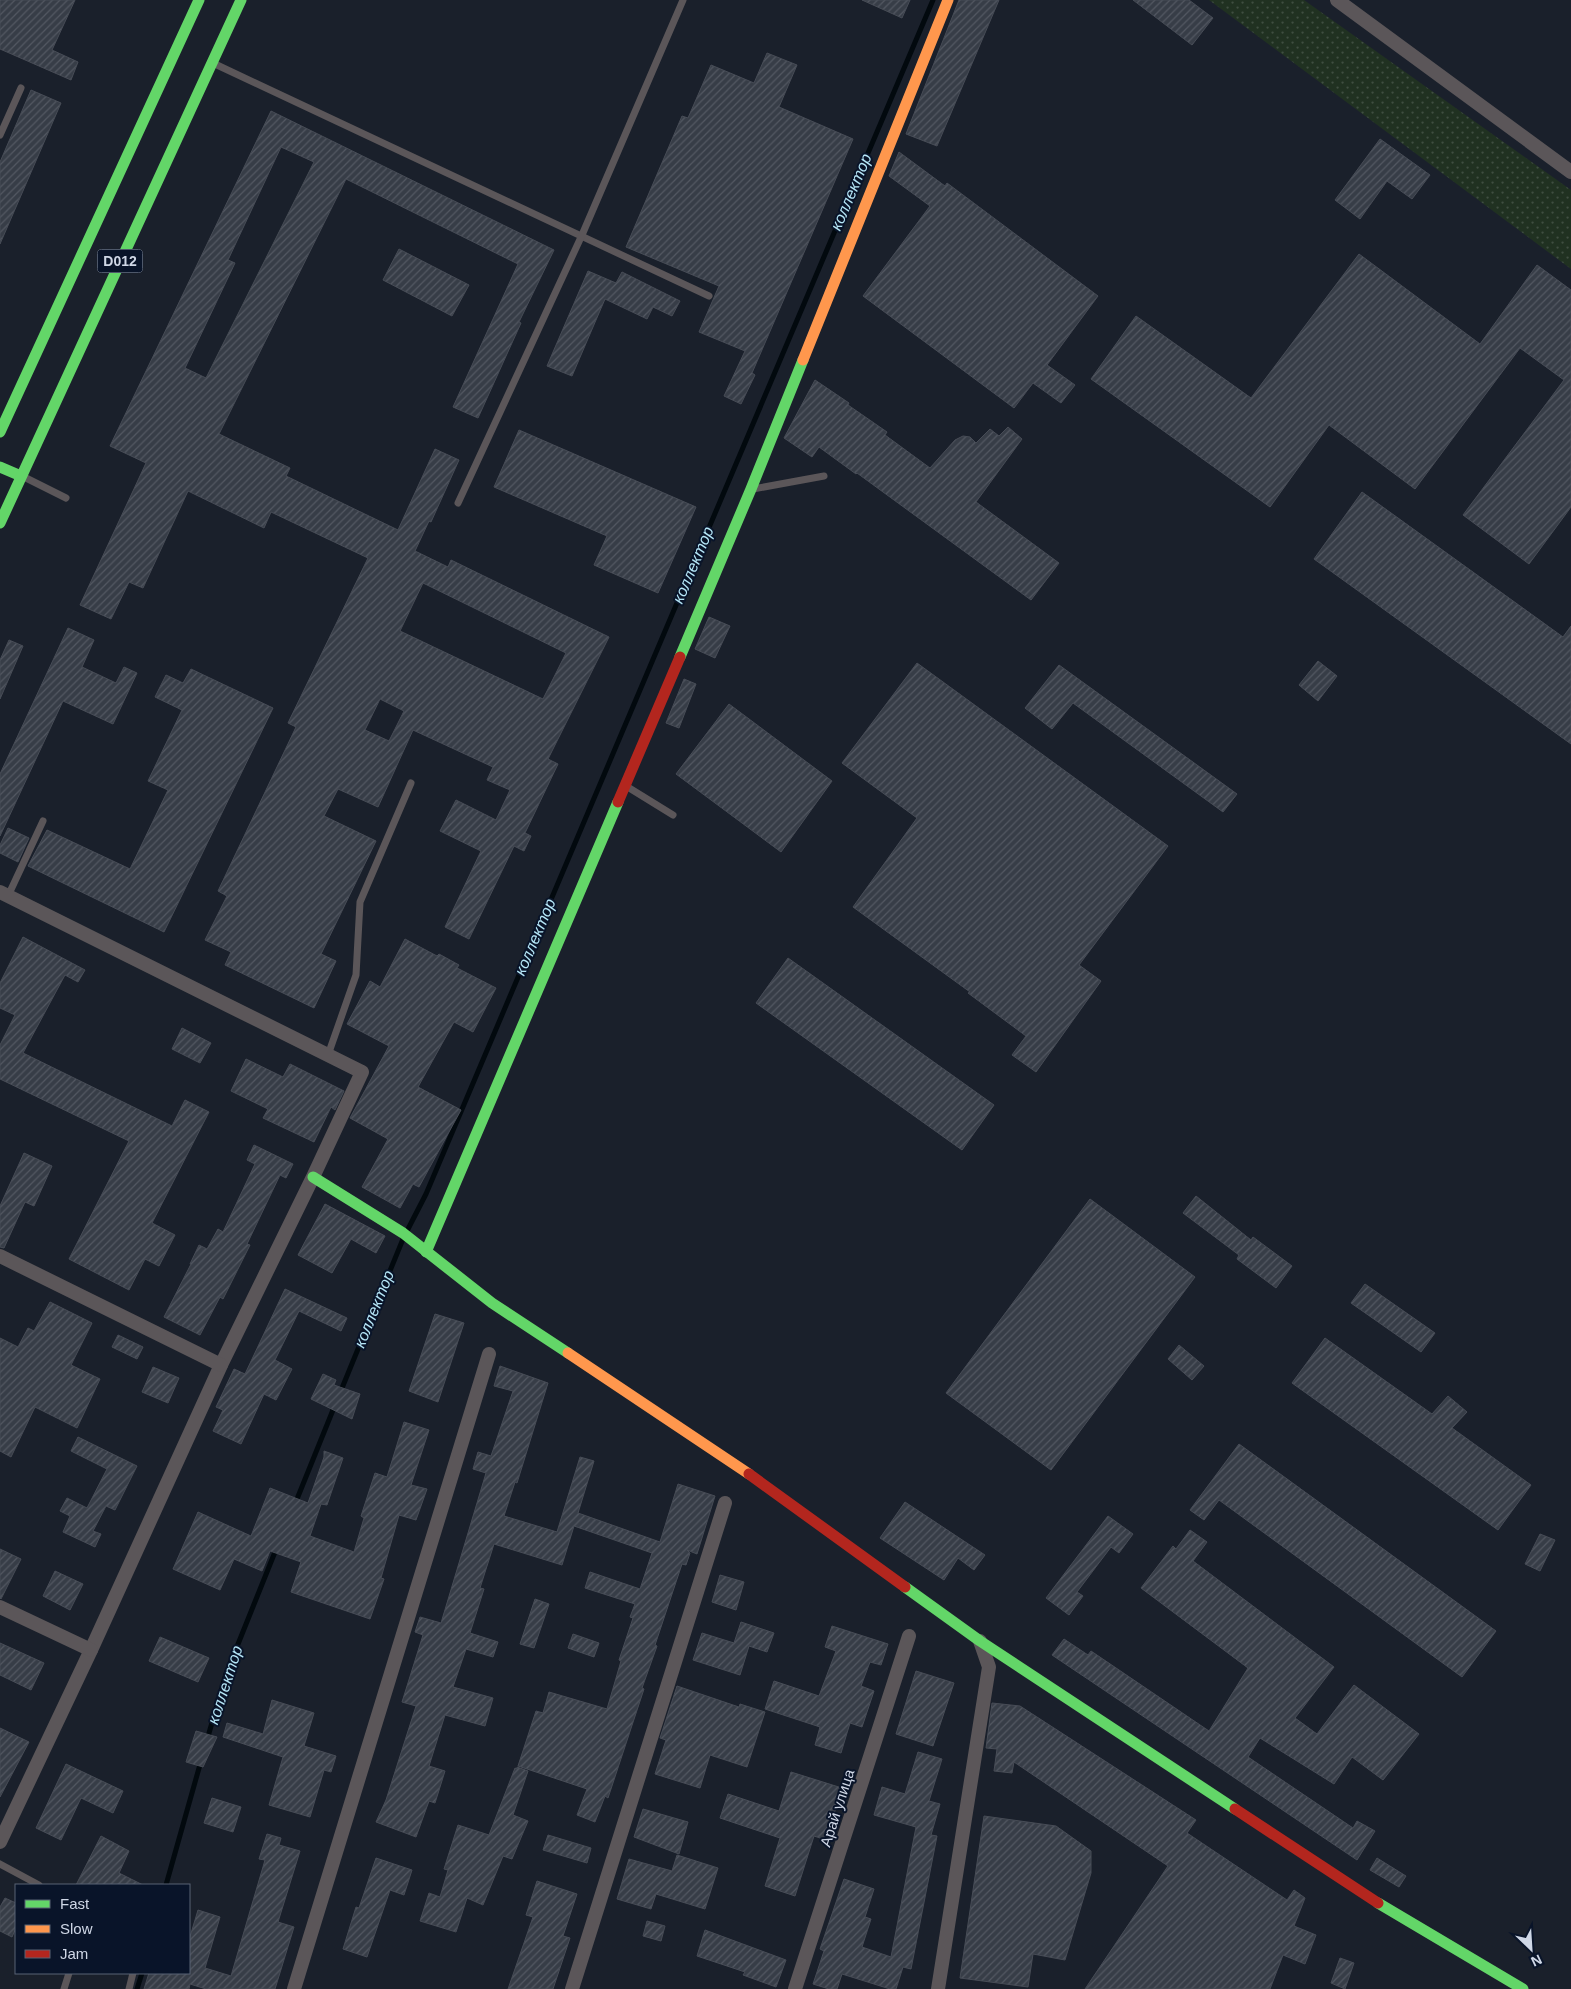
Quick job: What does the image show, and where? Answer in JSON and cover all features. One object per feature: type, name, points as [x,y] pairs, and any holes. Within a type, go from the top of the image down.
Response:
[{"type":"main road","name":"D012","points":[[0,432],[200,0]]},
{"type":"main road","points":[[423,1250],[625,786],[751,489],[948,0]]},
{"type":"main road","name":"D012","points":[[0,523],[240,3]]},
{"type":"main road","points":[[221,13],[233,10],[240,3]]},
{"type":"main road","points":[[0,467],[21,476]]},
{"type":"main road","points":[[313,1177],[403,1233],[492,1303],[730,1460],[980,1641],[1393,1913],[1509,1985],[1523,1989]]},
{"type":"street","points":[[1338,0],[1571,172]]},
{"type":"street","points":[[0,1842],[91,1650],[221,1365],[362,1072],[4,894]]},
{"type":"street","points":[[0,1256],[221,1365]]},
{"type":"street","points":[[294,1989],[489,1354]]},
{"type":"street","points":[[572,1989],[725,1503]]},
{"type":"street","points":[[0,1607],[91,1650]]},
{"type":"street","name":"Арай улица","points":[[795,1989],[909,1636]]},
{"type":"street","points":[[938,1989],[989,1667],[980,1641]]},
{"type":"lane","points":[[458,503],[582,235],[682,0]]},
{"type":"lane","points":[[212,62],[710,296]]},
{"type":"lane","points":[[0,133],[20,88]]},
{"type":"lane","points":[[21,476],[66,498]]},
{"type":"lane","points":[[751,489],[824,476]]},
{"type":"lane","points":[[328,1055],[356,975],[360,902],[411,783]]},
{"type":"lane","points":[[625,786],[673,815]]},
{"type":"lane","points":[[4,894],[44,821]]},
{"type":"lane","points":[[0,1864],[37,1884]]},
{"type":"lane","points":[[64,1989],[69,1974]]},
{"type":"lane","points":[[129,1989],[133,1974]]},
{"type":"green space","points":[[1209,0],[1304,0],[1571,190],[1571,269]]},
{"type":"building","points":[[0,0],[75,0],[52,50],[78,62],[71,80],[0,49]]},
{"type":"building","points":[[862,0],[910,0],[902,18]]},
{"type":"building","points":[[959,0],[999,0],[937,146],[906,134]]},
{"type":"building","points":[[1133,0],[1189,0],[1213,18],[1192,45]]},
{"type":"building","points":[[767,53],[797,65],[779,107],[853,139],[752,373],[755,375],[741,404],[724,396],[745,351],[699,332],[719,286],[626,247],[682,116],[688,118],[711,65],[754,83]]},
{"type":"building","points":[[31,90],[61,103],[0,244],[0,162]]},
{"type":"building","points":[[271,111],[554,250],[519,322],[521,323],[478,418],[453,407],[518,264],[346,179],[219,434],[290,468],[286,476],[398,530],[435,449],[459,460],[431,522],[429,521],[415,551],[448,567],[451,560],[609,637],[548,759],[558,764],[525,833],[531,836],[524,851],[514,846],[469,939],[445,927],[481,851],[440,831],[456,800],[496,820],[510,790],[487,780],[493,767],[413,730],[378,807],[338,789],[324,816],[376,841],[321,954],[336,961],[314,1008],[225,965],[231,952],[205,940],[227,896],[218,891],[296,727],[288,723],[368,558],[271,512],[264,528],[188,491],[143,588],[129,582],[111,619],[80,605],[146,463],[110,446]],"holes":[[[281,147],[314,162],[206,378],[185,368],[235,263],[228,260]],[[423,583],[566,653],[543,699],[400,631]],[[380,699],[404,711],[389,741],[365,730]]]},
{"type":"building","points":[[1380,139],[1430,175],[1412,199],[1387,181],[1360,219],[1335,200]]},
{"type":"building","points":[[899,152],[945,186],[947,183],[1098,296],[1047,365],[1075,385],[1061,403],[1033,383],[1014,408],[863,296],[930,206],[889,176]]},
{"type":"building","points":[[399,249],[469,285],[452,316],[383,280]]},
{"type":"building","points":[[1359,254],[1480,344],[1537,265],[1571,290],[1571,507],[1529,564],[1463,515],[1564,380],[1520,348],[1415,489],[1329,425],[1270,507],[1091,379],[1136,316],[1251,398]]},
{"type":"building","points":[[588,271],[616,283],[622,272],[680,301],[672,316],[653,307],[647,319],[605,299],[572,376],[547,366]]},
{"type":"building","points":[[815,380],[887,432],[885,435],[930,468],[955,440],[963,436],[970,437],[976,443],[990,429],[999,436],[1008,427],[1022,439],[976,502],[1059,563],[1031,600],[819,447],[812,457],[784,438]]},
{"type":"building","points":[[519,430],[696,507],[658,593],[594,565],[607,536],[494,487]]},
{"type":"building","points":[[1362,492],[1563,637],[1571,626],[1571,744],[1314,559]]},
{"type":"building","points":[[709,617],[730,626],[715,658],[695,649]]},
{"type":"building","points":[[68,628],[94,640],[82,667],[116,683],[124,667],[137,673],[113,724],[63,701],[0,836],[0,774]]},
{"type":"building","points":[[9,640],[23,646],[0,699],[0,660]]},
{"type":"building","points":[[1318,661],[1337,676],[1318,701],[1299,685]]},
{"type":"building","points":[[917,663],[1168,846],[1079,965],[1101,981],[1036,1072],[1012,1055],[1026,1036],[968,993],[970,992],[853,907],[917,818],[842,763]]},
{"type":"building","points":[[1059,665],[1237,794],[1223,812],[1073,703],[1052,729],[1025,708]]},
{"type":"building","points":[[191,669],[273,708],[164,932],[28,866],[47,830],[130,869],[168,790],[148,781],[182,710],[155,697],[166,675],[183,683]]},
{"type":"building","points":[[684,679],[696,684],[679,728],[666,723]]},
{"type":"building","points":[[729,704],[832,781],[781,852],[676,774]]},
{"type":"building","points":[[8,828],[29,838],[18,862],[0,853],[0,845]]},
{"type":"building","points":[[23,937],[85,970],[78,982],[65,975],[23,1053],[172,1126],[185,1100],[209,1112],[152,1223],[175,1235],[159,1266],[145,1259],[129,1290],[69,1259],[129,1141],[0,1079],[0,1045],[15,1015],[0,1008],[0,983]]},
{"type":"building","points":[[405,939],[437,956],[439,954],[459,965],[457,968],[496,988],[473,1032],[454,1022],[418,1087],[461,1110],[419,1187],[413,1184],[400,1208],[362,1187],[388,1139],[350,1118],[389,1046],[347,1024],[370,981],[380,987]]},
{"type":"building","points":[[788,958],[994,1105],[962,1150],[756,1003]]},
{"type":"building","points":[[182,1028],[211,1043],[200,1063],[172,1049]]},
{"type":"building","points":[[246,1059],[283,1077],[290,1064],[344,1091],[335,1110],[331,1107],[314,1142],[263,1118],[268,1109],[231,1091]]},
{"type":"building","points":[[254,1145],[293,1164],[286,1178],[280,1175],[247,1244],[250,1245],[223,1299],[220,1297],[200,1335],[164,1317],[199,1245],[207,1249],[218,1229],[223,1232],[255,1164],[247,1160]]},
{"type":"building","points":[[24,1153],[52,1166],[34,1206],[25,1202],[4,1248],[0,1247],[0,1206]]},
{"type":"building","points":[[1196,1196],[1251,1240],[1253,1237],[1292,1266],[1276,1288],[1237,1259],[1239,1255],[1183,1213]]},
{"type":"building","points":[[1090,1199],[1195,1277],[1051,1470],[946,1393]]},
{"type":"building","points":[[325,1204],[385,1236],[376,1253],[351,1239],[332,1273],[298,1255]]},
{"type":"building","points":[[1365,1284],[1435,1333],[1421,1352],[1351,1303]]},
{"type":"building","points":[[285,1289],[347,1318],[341,1331],[299,1311],[275,1360],[292,1369],[276,1400],[264,1394],[241,1444],[213,1431],[223,1410],[216,1407],[234,1369],[245,1374]]},
{"type":"building","points":[[50,1302],[92,1323],[71,1365],[100,1379],[77,1428],[35,1407],[11,1457],[0,1451],[0,1338],[18,1347],[28,1328],[34,1331]]},
{"type":"building","points":[[435,1314],[464,1323],[438,1402],[409,1391]]},
{"type":"building","points":[[118,1335],[143,1347],[137,1359],[112,1347]]},
{"type":"building","points":[[1325,1338],[1432,1414],[1448,1396],[1467,1412],[1452,1428],[1531,1485],[1498,1530],[1292,1383]]},
{"type":"building","points":[[1179,1345],[1204,1366],[1192,1380],[1168,1359]]},
{"type":"building","points":[[500,1366],[548,1383],[517,1483],[515,1482],[504,1516],[557,1532],[580,1457],[594,1461],[578,1513],[660,1542],[678,1484],[715,1496],[697,1554],[687,1550],[690,1553],[686,1565],[682,1564],[608,1798],[605,1796],[595,1822],[577,1815],[587,1789],[518,1766],[536,1711],[543,1713],[549,1692],[607,1709],[621,1661],[619,1660],[633,1618],[630,1617],[635,1604],[585,1588],[590,1572],[640,1589],[652,1553],[574,1526],[562,1565],[494,1544],[480,1588],[484,1589],[470,1633],[498,1642],[493,1657],[466,1649],[453,1687],[493,1698],[485,1726],[445,1715],[429,1766],[445,1771],[435,1803],[429,1801],[416,1837],[376,1822],[386,1800],[416,1706],[402,1702],[423,1635],[415,1632],[420,1617],[441,1623],[486,1473],[473,1469],[478,1452],[491,1456],[513,1391],[494,1386]]},
{"type":"building","points":[[153,1367],[179,1378],[168,1403],[142,1392]]},
{"type":"building","points":[[323,1374],[336,1380],[334,1385],[360,1394],[352,1419],[311,1399]]},
{"type":"building","points":[[404,1422],[429,1430],[411,1485],[427,1489],[416,1520],[399,1515],[381,1578],[384,1579],[370,1619],[291,1592],[301,1562],[270,1551],[262,1571],[234,1559],[220,1590],[173,1569],[198,1512],[251,1536],[270,1488],[308,1503],[324,1457],[324,1451],[343,1458],[327,1505],[321,1504],[310,1536],[354,1552],[364,1518],[361,1516],[375,1473],[387,1477]]},
{"type":"building","points":[[78,1437],[137,1466],[115,1510],[106,1506],[93,1531],[101,1534],[95,1547],[63,1532],[70,1516],[60,1511],[67,1498],[87,1508],[107,1469],[71,1451]]},
{"type":"building","points":[[1239,1444],[1496,1631],[1462,1677],[1219,1500],[1204,1520],[1190,1510]]},
{"type":"building","points":[[905,1502],[985,1555],[974,1570],[958,1558],[944,1580],[880,1538]]},
{"type":"building","points":[[1108,1516],[1133,1534],[1119,1553],[1111,1547],[1077,1592],[1083,1596],[1069,1615],[1046,1598]]},
{"type":"building","points":[[1190,1530],[1207,1542],[1193,1561],[1334,1667],[1295,1718],[1317,1734],[1354,1685],[1419,1734],[1383,1780],[1352,1757],[1334,1784],[1260,1738],[1248,1757],[1353,1828],[1357,1821],[1375,1831],[1357,1860],[1052,1655],[1064,1639],[1088,1655],[1091,1651],[1209,1731],[1248,1668],[1141,1588],[1173,1546],[1176,1549]]},
{"type":"building","points":[[1540,1534],[1555,1540],[1540,1571],[1525,1564]]},
{"type":"building","points":[[0,1549],[21,1559],[1,1599],[0,1598]]},
{"type":"building","points":[[55,1571],[83,1584],[70,1610],[43,1596]]},
{"type":"building","points":[[720,1575],[744,1582],[736,1610],[712,1602]]},
{"type":"building","points":[[535,1599],[549,1604],[534,1648],[520,1644]]},
{"type":"building","points":[[741,1622],[774,1633],[767,1652],[749,1646],[740,1675],[693,1660],[702,1633],[734,1643]]},
{"type":"building","points":[[832,1626],[888,1644],[881,1665],[870,1662],[861,1686],[874,1691],[862,1727],[850,1723],[841,1753],[815,1745],[820,1727],[765,1709],[774,1681],[819,1696],[836,1651],[825,1647]]},
{"type":"building","points":[[573,1634],[599,1643],[594,1657],[568,1648]]},
{"type":"building","points":[[160,1637],[209,1658],[198,1682],[149,1661]]},
{"type":"building","points":[[0,1643],[44,1663],[31,1690],[0,1675]]},
{"type":"building","points":[[916,1671],[954,1683],[933,1746],[896,1734]]},
{"type":"building","points":[[677,1686],[739,1707],[740,1704],[765,1712],[747,1767],[710,1755],[700,1788],[655,1774],[666,1740],[660,1738]]},
{"type":"building","points":[[272,1700],[314,1713],[304,1746],[336,1756],[331,1772],[324,1770],[310,1817],[269,1805],[283,1757],[223,1737],[227,1723],[263,1734]]},
{"type":"building","points":[[992,1703],[1020,1706],[1196,1820],[1187,1833],[1287,1900],[1294,1890],[1305,1898],[1294,1926],[1316,1935],[1305,1964],[1283,1955],[1270,1989],[1085,1989],[1168,1866],[1014,1762],[1012,1773],[994,1771],[997,1749],[986,1748]]},
{"type":"building","points":[[0,1728],[29,1742],[0,1797]]},
{"type":"building","points":[[196,1731],[217,1737],[203,1767],[186,1762]]},
{"type":"building","points":[[918,1752],[942,1759],[929,1801],[940,1804],[931,1835],[937,1836],[911,1969],[903,1967],[896,1989],[890,1989],[842,1974],[837,1989],[829,1989],[813,1984],[824,1951],[820,1949],[844,1879],[874,1889],[865,1917],[871,1919],[862,1947],[891,1957],[916,1827],[874,1815],[882,1787],[905,1794]]},
{"type":"building","points":[[66,1764],[123,1791],[113,1813],[81,1798],[61,1840],[36,1828]]},
{"type":"building","points":[[517,1767],[528,1771],[513,1815],[528,1821],[512,1859],[503,1856],[483,1905],[467,1898],[456,1932],[420,1921],[429,1893],[440,1897],[448,1870],[444,1869],[458,1825],[489,1835]]},
{"type":"building","points":[[791,1772],[842,1788],[826,1840],[814,1836],[795,1896],[765,1886],[780,1838],[720,1818],[728,1794],[779,1811]]},
{"type":"building","points":[[212,1798],[241,1807],[233,1832],[204,1823]]},
{"type":"building","points":[[643,1809],[688,1822],[679,1854],[634,1837]]},
{"type":"building","points":[[984,1816],[1056,1826],[1091,1851],[1091,1873],[1065,1960],[1033,1954],[1028,1987],[960,1978]]},
{"type":"building","points":[[267,1834],[281,1838],[279,1845],[300,1851],[278,1922],[294,1927],[275,1989],[206,1989],[190,1984],[189,1989],[144,1989],[149,1974],[190,1974],[190,1937],[198,1910],[220,1917],[205,1968],[231,1976],[265,1860],[259,1859]]},
{"type":"building","points":[[548,1835],[591,1848],[587,1863],[543,1850]]},
{"type":"building","points":[[101,1836],[129,1851],[119,1873],[141,1884],[77,1884]]},
{"type":"building","points":[[677,1855],[718,1868],[705,1909],[656,1894],[651,1909],[617,1899],[629,1859],[672,1871]]},
{"type":"building","points":[[376,1858],[412,1870],[404,1895],[390,1890],[367,1957],[343,1949],[356,1907],[359,1908]]},
{"type":"building","points":[[1377,1858],[1406,1876],[1399,1887],[1370,1870]]},
{"type":"building","points":[[537,1881],[577,1894],[563,1936],[570,1938],[553,1989],[508,1989],[533,1917],[526,1915]]},
{"type":"building","points":[[5,1898],[15,1903],[15,1930],[12,1937],[0,1931],[0,1907]]},
{"type":"building","points":[[647,1921],[665,1926],[661,1941],[643,1936]]},
{"type":"building","points":[[705,1930],[786,1960],[776,1987],[743,1975],[745,1972],[697,1956]]},
{"type":"building","points":[[1340,1958],[1354,1963],[1345,1989],[1331,1983]]},
{"type":"waterway","name":"коллектор","points":[[407,1231],[426,1194],[933,0]]},
{"type":"waterway","name":"коллектор","points":[[340,1393],[403,1239]]},
{"type":"waterway","name":"коллектор","points":[[295,1504],[335,1405]]},
{"type":"waterway","name":"коллектор","points":[[207,1740],[226,1674],[277,1547]]},
{"type":"waterway","name":"коллектор","points":[[166,1884],[201,1761]]},
{"type":"waterway","name":"коллектор","points":[[137,1989],[142,1974]]},
{"type":"traffic: fast","points":[[0,432],[199,0]]},
{"type":"traffic: fast","points":[[0,523],[241,0]]},
{"type":"traffic: fast","points":[[680,657],[803,360]]},
{"type":"traffic: fast","points":[[0,467],[21,476]]},
{"type":"traffic: fast","points":[[426,1252],[618,802]]},
{"type":"traffic: fast","points":[[313,1177],[403,1233],[492,1303],[568,1353]]},
{"type":"traffic: fast","points":[[905,1587],[980,1641],[1235,1809]]},
{"type":"traffic: fast","points":[[1378,1903],[1523,1989]]},
{"type":"traffic: slow","points":[[803,360],[948,0]]},
{"type":"traffic: slow","points":[[568,1353],[749,1474]]},
{"type":"traffic: jam","points":[[618,802],[680,657]]},
{"type":"traffic: jam","points":[[749,1474],[905,1587]]},
{"type":"traffic: jam","points":[[1235,1809],[1378,1903]]}]
